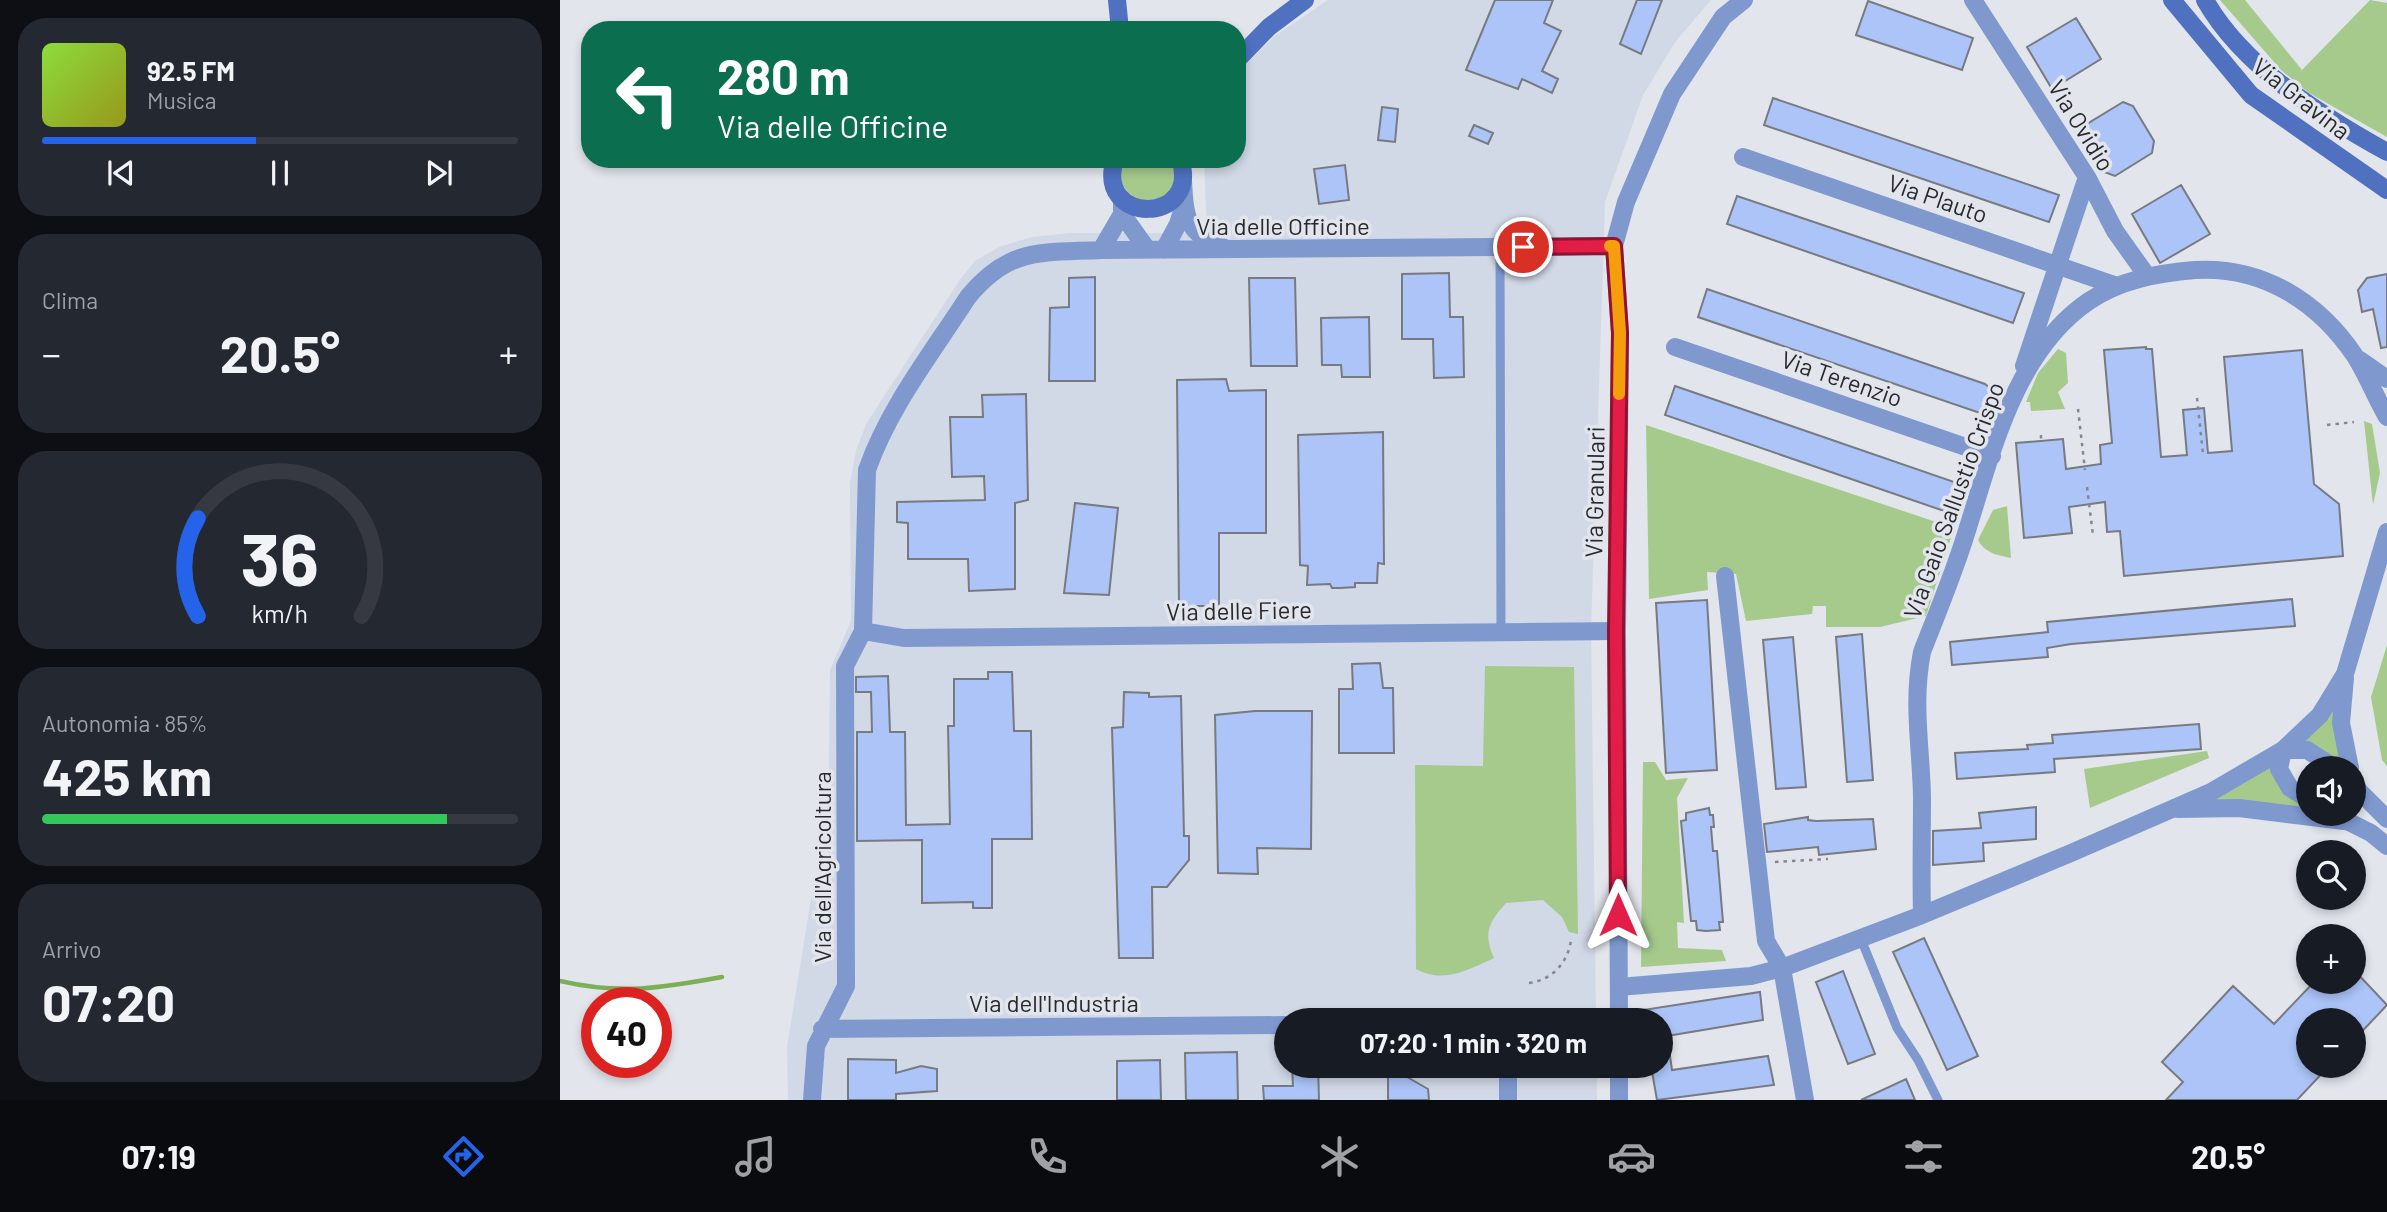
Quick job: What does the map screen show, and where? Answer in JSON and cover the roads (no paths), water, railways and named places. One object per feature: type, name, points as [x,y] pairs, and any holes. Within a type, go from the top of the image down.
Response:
[{"type":"main road","points":[[1117,0],[1118,21]]},
{"type":"main road","points":[[1246,51],[1269,27],[1305,0]]},
{"type":"main road","name":"Via Gravina","points":[[2172,0],[2250,95],[2387,190]]},
{"type":"main road","name":"Via Gravina","points":[[2205,0],[2250,56],[2296,97],[2387,152]]},
{"type":"main road","points":[[1114,168],[1112,180],[1122,206],[1141,210],[1163,207],[1173,201],[1186,168]]},
{"type":"main road","points":[[1181,168],[1183,181]]},
{"type":"street","name":"Via Granulari","points":[[1619,1008],[1616,631],[1620,333],[1614,246],[1626,202],[1672,94],[1723,18],[1744,0]]},
{"type":"street","name":"Via Ovidio","points":[[1973,0],[2087,177],[2115,231],[2147,276]]},
{"type":"street","name":"Via Plauto","points":[[1743,157],[2117,286]]},
{"type":"street","points":[[2017,390],[2087,177]]},
{"type":"street","points":[[1183,181],[1188,222],[1196,233],[1209,242],[1233,250]]},
{"type":"street","points":[[1101,250],[1122,206],[1156,250],[1178,224],[1184,205]]},
{"type":"street","name":"Via delle Officine","points":[[863,631],[867,470],[888,421],[968,297],[983,278],[1005,263],[1030,253],[1101,250],[1614,246]]},
{"type":"street","name":"Via Gaio Sallustio Crispo","points":[[1922,915],[1922,798],[1915,686],[1922,652],[2017,390],[2042,351],[2063,325],[2088,302],[2117,286],[2147,276],[2216,269],[2264,279],[2298,295],[2326,320],[2355,356],[2385,408]]},
{"type":"street","name":"Via Terenzio","points":[[1675,347],[1992,456]]},
{"type":"street","name":"Via Gaio Sallustio Crispo","points":[[2355,356],[2387,379]]},
{"type":"street","points":[[2348,756],[2341,723],[2345,674],[2387,532]]},
{"type":"street","points":[[1725,576],[1766,941],[1782,968],[1804,1100]]},
{"type":"street","name":"Via delle Fiere","points":[[863,631],[904,638],[1616,631]]},
{"type":"street","name":"Via dell'Agricoltura","points":[[812,1100],[812,1069],[822,1029],[846,986],[845,666],[863,631]]},
{"type":"street","points":[[1619,987],[1751,976],[1782,968],[1922,915],[2211,792],[2283,750],[2320,715],[2345,674]]},
{"type":"street","points":[[2283,750],[2307,750],[2316,756]]},
{"type":"street","points":[[2283,750],[2278,769],[2290,788],[2296,792]]},
{"type":"street","points":[[2366,797],[2387,819]]},
{"type":"street","points":[[2168,809],[2239,808],[2296,813]]},
{"type":"street","points":[[2357,826],[2387,846]]},
{"type":"street","name":"Via dell'Industria","points":[[822,1029],[1274,1025]]},
{"type":"street","points":[[1508,1078],[1508,1100]]},
{"type":"street","points":[[1619,1078],[1619,1100]]},
{"type":"lane","points":[[1500,247],[1501,632]]},
{"type":"lane","points":[[1861,939],[1897,1028],[1918,1060],[1938,1100]]},
{"type":"waterway","points":[[560,981],[622,989],[722,977]]}]
